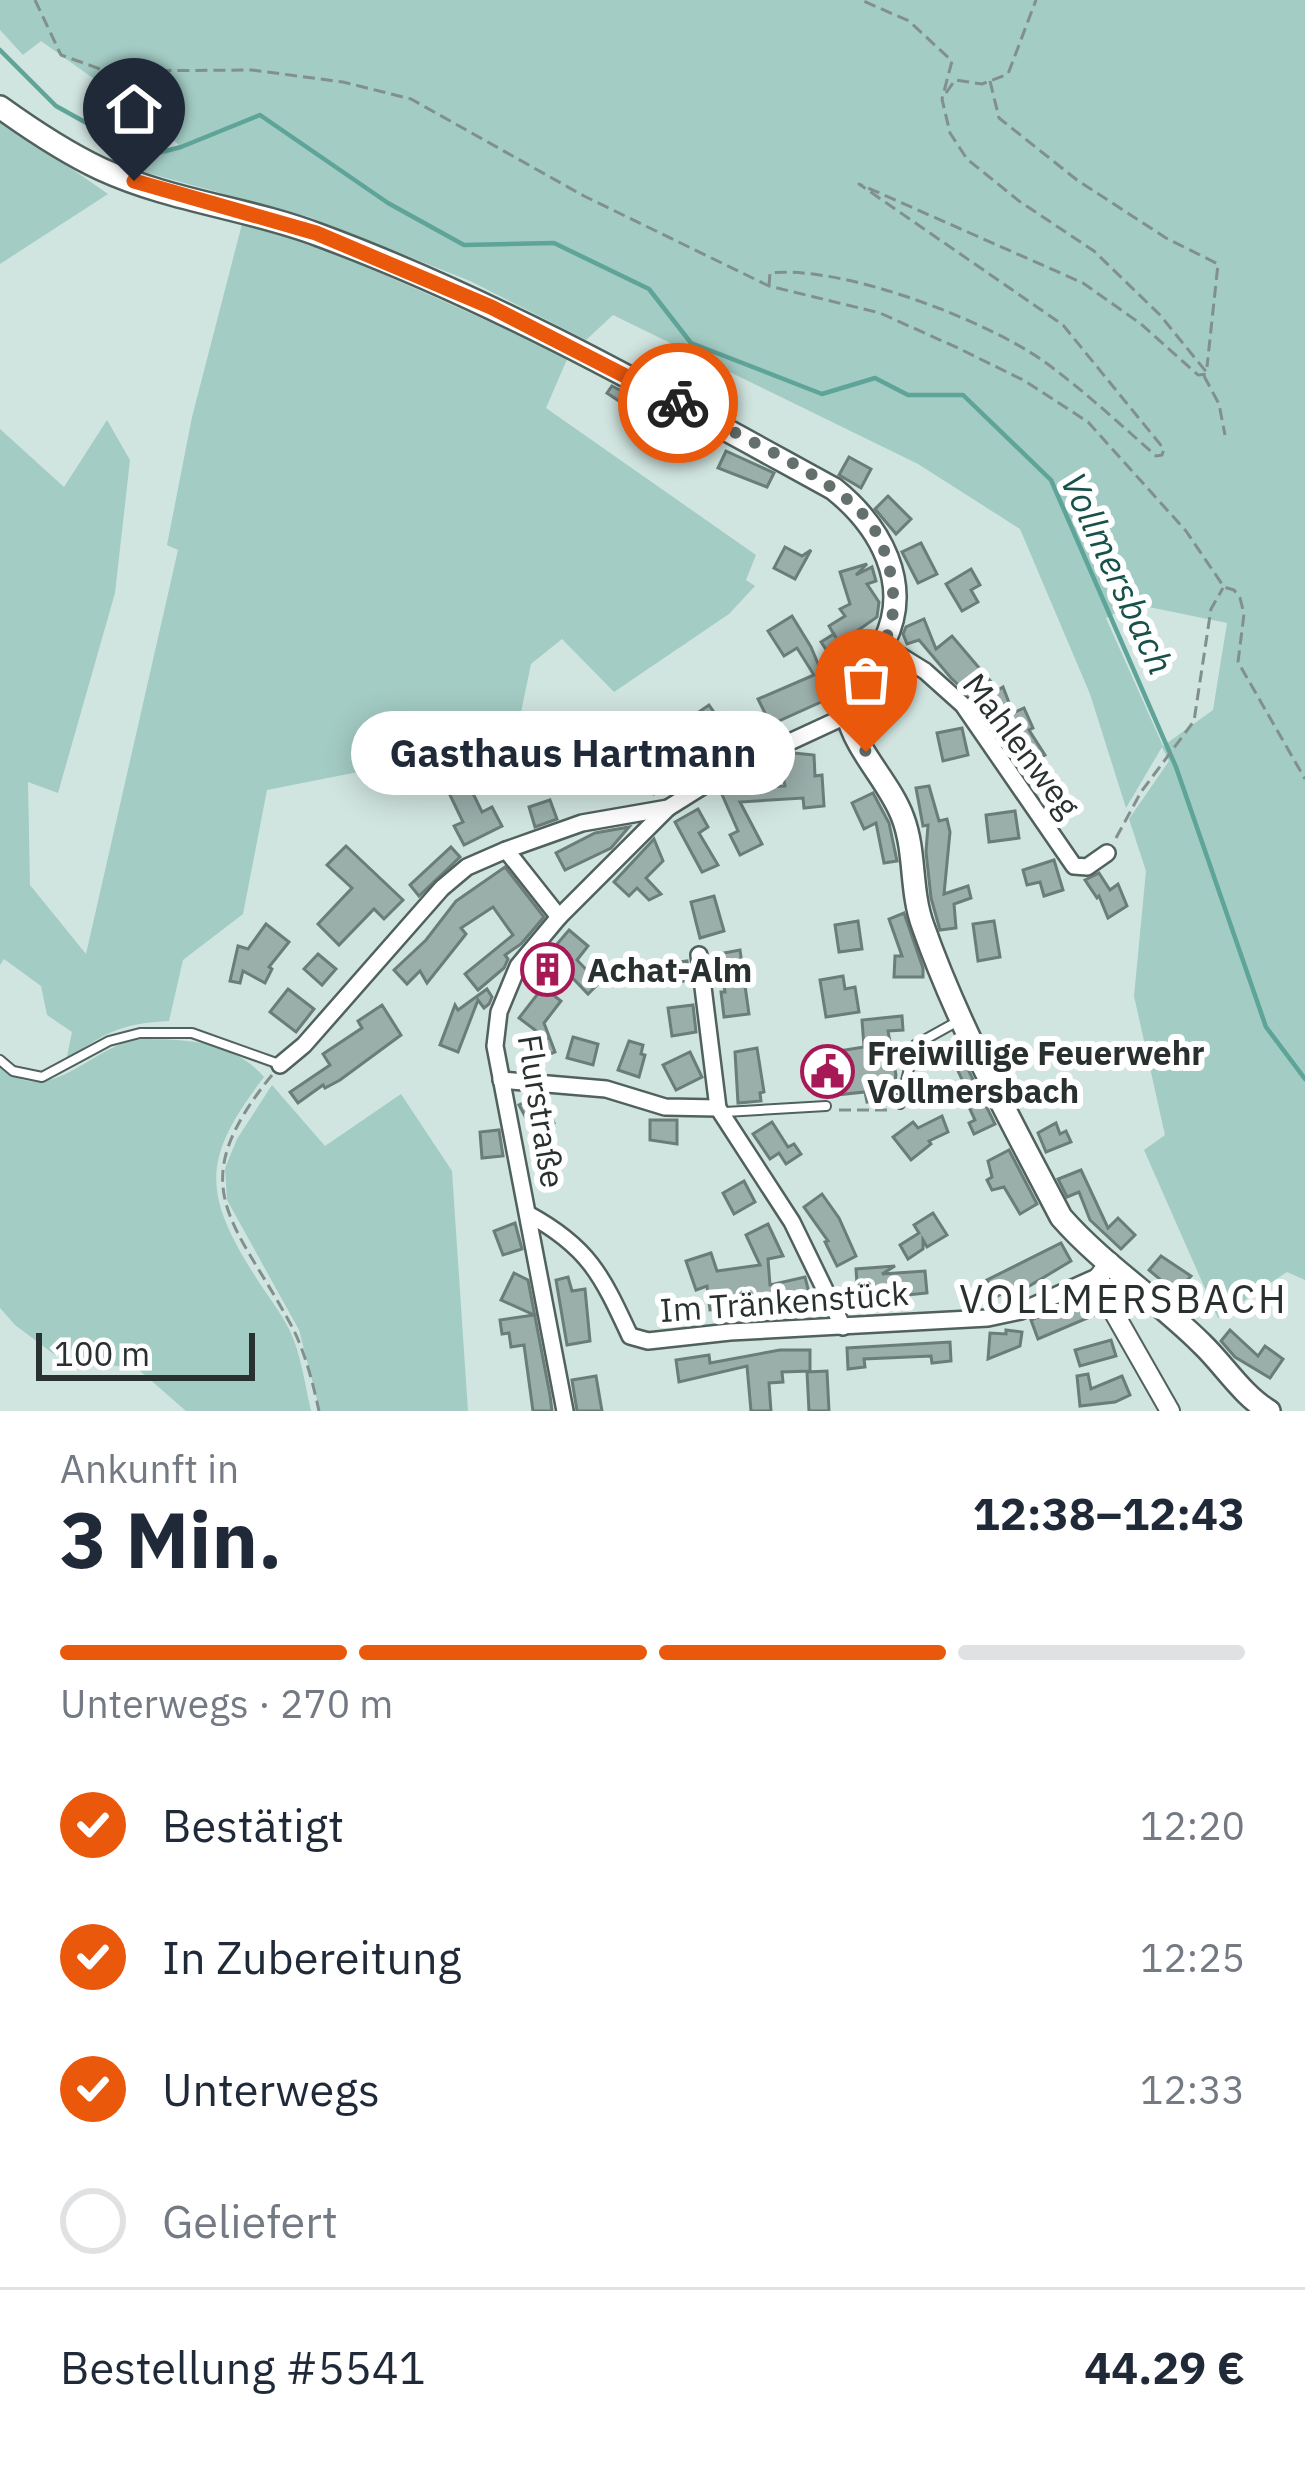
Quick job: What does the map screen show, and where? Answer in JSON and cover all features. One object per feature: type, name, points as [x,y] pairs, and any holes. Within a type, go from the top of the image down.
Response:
[{"type":"main road","points":[[0,107],[102,170],[316,233],[491,307],[615,368],[834,489],[875,529],[888,561],[894,616],[883,645],[851,688],[848,715],[894,793],[910,836],[922,926],[963,1019],[1060,1217],[1105,1269],[1204,1345],[1269,1411]]},
{"type":"street","name":"Mahlenweg","points":[[883,645],[925,671],[963,705],[1074,866],[1088,867],[1107,853]]},
{"type":"street","points":[[280,1065],[304,1045],[442,888],[467,867],[582,823],[668,808],[728,771],[848,715]]},
{"type":"street","name":"Flurstraße","points":[[565,1411],[495,1046],[500,1012],[518,966],[559,917],[668,808]]},
{"type":"street","points":[[506,850],[559,917]]},
{"type":"street","points":[[699,955],[718,1108],[792,1222],[843,1327]]},
{"type":"street","points":[[501,1080],[606,1089],[665,1107],[718,1108]]},
{"type":"street","name":"Im Tränkenstück","points":[[528,1214],[557,1229],[594,1264],[630,1336],[648,1341],[988,1318],[1021,1311],[1105,1269]]},
{"type":"street","points":[[1105,1269],[1105,1297],[1170,1411]]},
{"type":"lane","points":[[900,1104],[915,1045],[963,1019]]},
{"type":"lane","points":[[0,1060],[13,1071],[42,1077],[110,1041],[140,1033],[192,1033],[280,1065]]},
{"type":"lane","points":[[718,1108],[728,1113],[826,1106]]},
{"type":"path","points":[[35,0],[61,55],[106,71],[252,70],[343,82],[411,99],[584,196],[769,286],[880,313],[1025,381],[1088,422],[1186,531],[1224,587],[1240,598],[1244,614],[1238,662],[1305,779]]},
{"type":"path","points":[[861,0],[909,21],[952,62],[941,99],[950,133],[967,159],[1094,251],[1207,369]]},
{"type":"path","points":[[941,99],[955,80],[982,84],[1008,74],[1036,0]]},
{"type":"path","points":[[769,286],[770,274],[786,272],[879,287],[944,312],[1039,358],[1156,456],[1162,455],[1164,449],[1063,325],[859,184],[1083,283],[1141,324],[1198,375],[1208,374],[1217,264],[1166,238],[1077,181],[999,118],[990,81]]},
{"type":"path","points":[[1203,375],[1219,404],[1225,435]]},
{"type":"path","points":[[1107,853],[1141,792],[1194,721],[1211,609],[1224,587]]},
{"type":"path","points":[[280,1065],[254,1097],[228,1144],[220,1169],[223,1203],[243,1246],[293,1327],[319,1411]]},
{"type":"path","points":[[826,1106],[860,1113],[900,1104]]},
{"type":"green space","points":[[0,0],[1305,0],[1305,1280],[1287,1272],[1218,1318],[1144,1150],[1165,1135],[1134,996],[1146,871],[1129,819],[1169,761],[1162,747],[1126,808],[1090,694],[1020,529],[918,464],[613,315],[586,340],[470,281],[309,217],[144,172],[149,159],[180,146],[41,41],[23,55],[0,30]],"holes":[[[1134,604],[1227,623],[1213,710],[1163,746],[1106,618]]]},
{"type":"green space","points":[[0,119],[108,194],[0,264]]},
{"type":"green space","points":[[242,224],[318,245],[568,357],[546,408],[756,555],[746,580],[755,586],[729,614],[614,692],[562,639],[531,664],[515,741],[267,790],[243,914],[183,960],[169,1021],[114,1031],[66,1061],[72,1032],[47,1015],[41,986],[4,959],[0,965],[0,429],[64,487],[107,420],[130,460],[115,593],[58,793],[28,782],[30,885],[86,954],[178,550],[167,545],[192,417]]},
{"type":"green space","points":[[142,1039],[223,1049],[264,1077],[229,1130],[220,1153],[218,1197],[237,1246],[290,1331],[311,1411],[186,1411],[139,1370],[55,1355],[0,1308],[0,1066],[15,1077],[44,1081]]},
{"type":"green space","points":[[272,1085],[325,1146],[401,1094],[452,1171],[468,1411],[320,1411],[299,1330],[227,1200],[225,1168],[237,1139]]},
{"type":"building","points":[[612,386],[647,404],[637,420],[607,393]]},
{"type":"building","points":[[726,451],[774,473],[767,487],[718,468]]},
{"type":"building","points":[[849,457],[871,469],[861,488],[839,475]]},
{"type":"building","points":[[888,496],[911,519],[896,534],[875,509]]},
{"type":"building","points":[[921,543],[937,574],[918,583],[902,552]]},
{"type":"building","points":[[785,547],[802,556],[811,550],[795,579],[774,568]]},
{"type":"building","points":[[867,564],[856,575],[872,567],[876,581],[867,584],[879,602],[877,617],[840,643],[845,652],[833,660],[821,642],[834,634],[829,626],[845,616],[840,609],[850,604],[840,572]]},
{"type":"building","points":[[971,569],[980,585],[971,590],[978,602],[962,611],[946,584]]},
{"type":"building","points":[[792,616],[832,697],[779,721],[784,732],[745,750],[734,727],[765,713],[758,699],[814,675],[797,648],[784,656],[768,631]]},
{"type":"building","points":[[924,619],[936,649],[952,636],[998,690],[1003,687],[1013,713],[1024,708],[1033,728],[1029,730],[1045,755],[1022,769],[997,721],[919,640],[907,644],[906,627]]},
{"type":"building","points":[[896,676],[907,692],[872,716],[863,699]]},
{"type":"building","points":[[709,705],[723,725],[711,733],[724,759],[697,775],[688,757],[668,767],[673,789],[654,794],[647,765],[626,776],[616,756],[640,744],[646,756],[695,730],[687,720]]},
{"type":"building","points":[[962,728],[968,755],[943,761],[937,733]]},
{"type":"building","points":[[794,753],[814,755],[815,776],[822,775],[824,806],[804,808],[803,798],[740,802],[762,844],[740,855],[730,835],[738,831],[720,790],[751,773],[758,788],[785,786],[780,760]]},
{"type":"building","points":[[467,781],[482,812],[492,807],[502,826],[464,845],[454,826],[463,822],[448,791]]},
{"type":"building","points":[[929,786],[939,821],[947,819],[950,832],[944,894],[968,886],[971,898],[954,904],[956,928],[940,930],[931,898],[928,825],[923,826],[916,788]]},
{"type":"building","points":[[873,793],[889,823],[897,861],[884,863],[876,823],[864,829],[852,803]]},
{"type":"building","points":[[550,800],[557,819],[535,827],[529,807]]},
{"type":"building","points":[[698,809],[708,827],[699,833],[718,865],[702,872],[675,822]]},
{"type":"building","points":[[1015,811],[1019,838],[989,842],[986,815]]},
{"type":"building","points":[[629,827],[611,848],[565,870],[556,853],[595,833]]},
{"type":"building","points":[[654,839],[663,861],[646,878],[661,894],[649,900],[637,888],[629,896],[614,882]]},
{"type":"building","points":[[346,846],[403,900],[384,919],[374,909],[339,945],[318,924],[352,888],[327,865]]},
{"type":"building","points":[[451,847],[460,857],[419,896],[410,885]]},
{"type":"building","points":[[1054,860],[1063,890],[1044,896],[1040,882],[1027,885],[1023,870]]},
{"type":"building","points":[[505,867],[544,917],[505,955],[504,968],[478,990],[465,974],[513,935],[493,907],[461,928],[466,934],[427,983],[420,971],[407,984],[394,970],[426,940],[456,901]]},
{"type":"building","points":[[1099,873],[1110,890],[1118,884],[1127,906],[1108,918],[1099,896],[1085,880]]},
{"type":"building","points":[[714,896],[724,931],[700,938],[691,902]]},
{"type":"building","points":[[904,913],[923,977],[894,977],[895,956],[902,956],[889,919]]},
{"type":"building","points":[[858,921],[862,949],[839,952],[835,925]]},
{"type":"building","points":[[994,921],[1000,957],[978,961],[973,924]]},
{"type":"building","points":[[266,924],[289,942],[269,967],[265,983],[243,971],[240,983],[230,981],[238,946],[248,949]]},
{"type":"building","points":[[569,930],[588,946],[577,960],[599,983],[588,994],[562,967],[551,983],[534,971]]},
{"type":"building","points":[[740,950],[749,1014],[724,1017],[719,954]]},
{"type":"building","points":[[318,954],[336,969],[322,985],[304,969]]},
{"type":"building","points":[[687,961],[690,980],[667,984],[664,964]]},
{"type":"building","points":[[843,976],[845,989],[855,987],[859,1012],[826,1017],[820,980]]},
{"type":"building","points":[[543,987],[561,1001],[544,1023],[555,1052],[543,1057],[538,1043],[547,1039],[519,1018]]},
{"type":"building","points":[[288,989],[314,1009],[296,1032],[270,1012]]},
{"type":"building","points":[[487,989],[492,997],[489,1004],[484,1008],[478,1000],[458,1052],[440,1045],[455,1005],[458,1010]]},
{"type":"building","points":[[382,1005],[401,1035],[340,1080],[323,1085],[298,1103],[290,1092],[330,1065],[323,1054],[362,1028],[358,1021]]},
{"type":"building","points":[[693,1005],[696,1032],[672,1036],[668,1008]]},
{"type":"building","points":[[902,1016],[903,1030],[888,1031],[896,1075],[892,1099],[867,1102],[865,1092],[836,1095],[835,1088],[824,1090],[820,1054],[864,1047],[862,1020]]},
{"type":"building","points":[[573,1037],[598,1044],[593,1065],[567,1058]]},
{"type":"building","points":[[629,1041],[643,1045],[639,1077],[618,1070]]},
{"type":"building","points":[[957,1047],[995,1124],[974,1134],[969,1123],[975,1120],[964,1096],[958,1098],[953,1087],[963,1082],[949,1051]]},
{"type":"building","points":[[757,1048],[764,1092],[761,1101],[738,1103],[735,1052]]},
{"type":"building","points":[[690,1052],[702,1077],[676,1090],[663,1065]]},
{"type":"building","points":[[540,1095],[554,1123],[548,1127],[555,1141],[542,1148],[519,1105]]},
{"type":"building","points":[[942,1116],[948,1132],[929,1141],[911,1160],[893,1137],[913,1122],[918,1128]]},
{"type":"building","points":[[650,1120],[677,1120],[677,1144],[650,1140]]},
{"type":"building","points":[[772,1122],[788,1147],[794,1144],[801,1154],[786,1164],[779,1153],[770,1159],[753,1134]]},
{"type":"building","points":[[1056,1123],[1060,1134],[1066,1131],[1071,1142],[1046,1152],[1038,1133]]},
{"type":"building","points":[[499,1130],[503,1156],[482,1158],[480,1132]]},
{"type":"building","points":[[1009,1150],[1037,1204],[1020,1214],[1004,1187],[992,1190],[987,1180],[992,1177],[988,1161]]},
{"type":"building","points":[[1081,1170],[1108,1228],[1118,1218],[1135,1235],[1121,1249],[1090,1220],[1079,1192],[1067,1197],[1058,1179]]},
{"type":"building","points":[[744,1181],[755,1202],[734,1214],[723,1193]]},
{"type":"building","points":[[822,1194],[856,1256],[837,1266],[828,1241],[804,1207]]},
{"type":"building","points":[[933,1213],[947,1235],[927,1247],[923,1240],[923,1249],[908,1259],[900,1245],[919,1233],[914,1225]]},
{"type":"building","points":[[515,1223],[522,1249],[503,1255],[494,1231]]},
{"type":"building","points":[[768,1224],[783,1256],[768,1259],[770,1285],[805,1277],[811,1300],[749,1307],[748,1298],[725,1299],[725,1309],[710,1310],[707,1286],[696,1290],[686,1261],[711,1253],[717,1271],[760,1265],[746,1235]]},
{"type":"building","points":[[1061,1243],[1071,1261],[1016,1294],[1013,1288],[996,1297],[987,1280]]},
{"type":"building","points":[[1161,1256],[1191,1276],[1176,1293],[1149,1270]]},
{"type":"building","points":[[895,1266],[882,1274],[925,1271],[927,1293],[858,1300],[856,1269]]},
{"type":"building","points":[[514,1273],[528,1280],[552,1411],[533,1411],[524,1345],[511,1347],[509,1333],[502,1334],[500,1320],[534,1315],[501,1300]]},
{"type":"building","points":[[568,1277],[572,1291],[585,1289],[590,1341],[567,1345],[556,1280]]},
{"type":"building","points":[[1088,1296],[1097,1314],[1038,1339],[1031,1320]]},
{"type":"building","points":[[1006,1330],[1022,1332],[1020,1346],[988,1359],[990,1333],[1006,1334]]},
{"type":"building","points":[[1230,1330],[1258,1356],[1265,1346],[1283,1359],[1270,1378],[1235,1357],[1221,1341]]},
{"type":"building","points":[[1111,1340],[1116,1356],[1080,1366],[1075,1350]]},
{"type":"building","points":[[950,1342],[951,1361],[932,1363],[931,1356],[864,1359],[865,1367],[848,1369],[847,1348]]},
{"type":"building","points":[[780,1350],[810,1350],[810,1371],[782,1372],[783,1382],[769,1383],[771,1411],[751,1411],[747,1366],[679,1382],[676,1360],[709,1355],[710,1363]]},
{"type":"building","points":[[827,1371],[829,1411],[809,1411],[807,1372]]},
{"type":"building","points":[[1088,1374],[1091,1389],[1122,1376],[1130,1395],[1115,1402],[1080,1406],[1077,1376]]},
{"type":"building","points":[[596,1376],[602,1411],[577,1411],[572,1380]]},
{"type":"waterway","name":"Vollmersbach","points":[[0,50],[56,106],[146,156],[260,115],[388,203],[464,245],[554,243],[649,289],[691,343],[822,394],[875,378],[908,395],[963,395],[1051,480],[1176,767],[1266,1027],[1305,1079]]},
{"type":"way so far","points":[[678,403],[834,489],[875,529],[888,561],[894,616],[883,645],[865,666],[847,701],[854,732],[866,752]]},
{"type":"place","name":"Gasthaus Hartmann","points":[[866,752]]},
{"type":"place","name":"Achat-Alm","points":[[548,969]]},
{"type":"place","name":"Freiwillige Feuerwehr Vollmersbach","points":[[828,1071]]},
{"type":"district","name":"VOLLMERSBACH","points":[[1124,1298]]},
{"type":"route","points":[[134,181],[316,233],[491,307],[678,403]]}]
